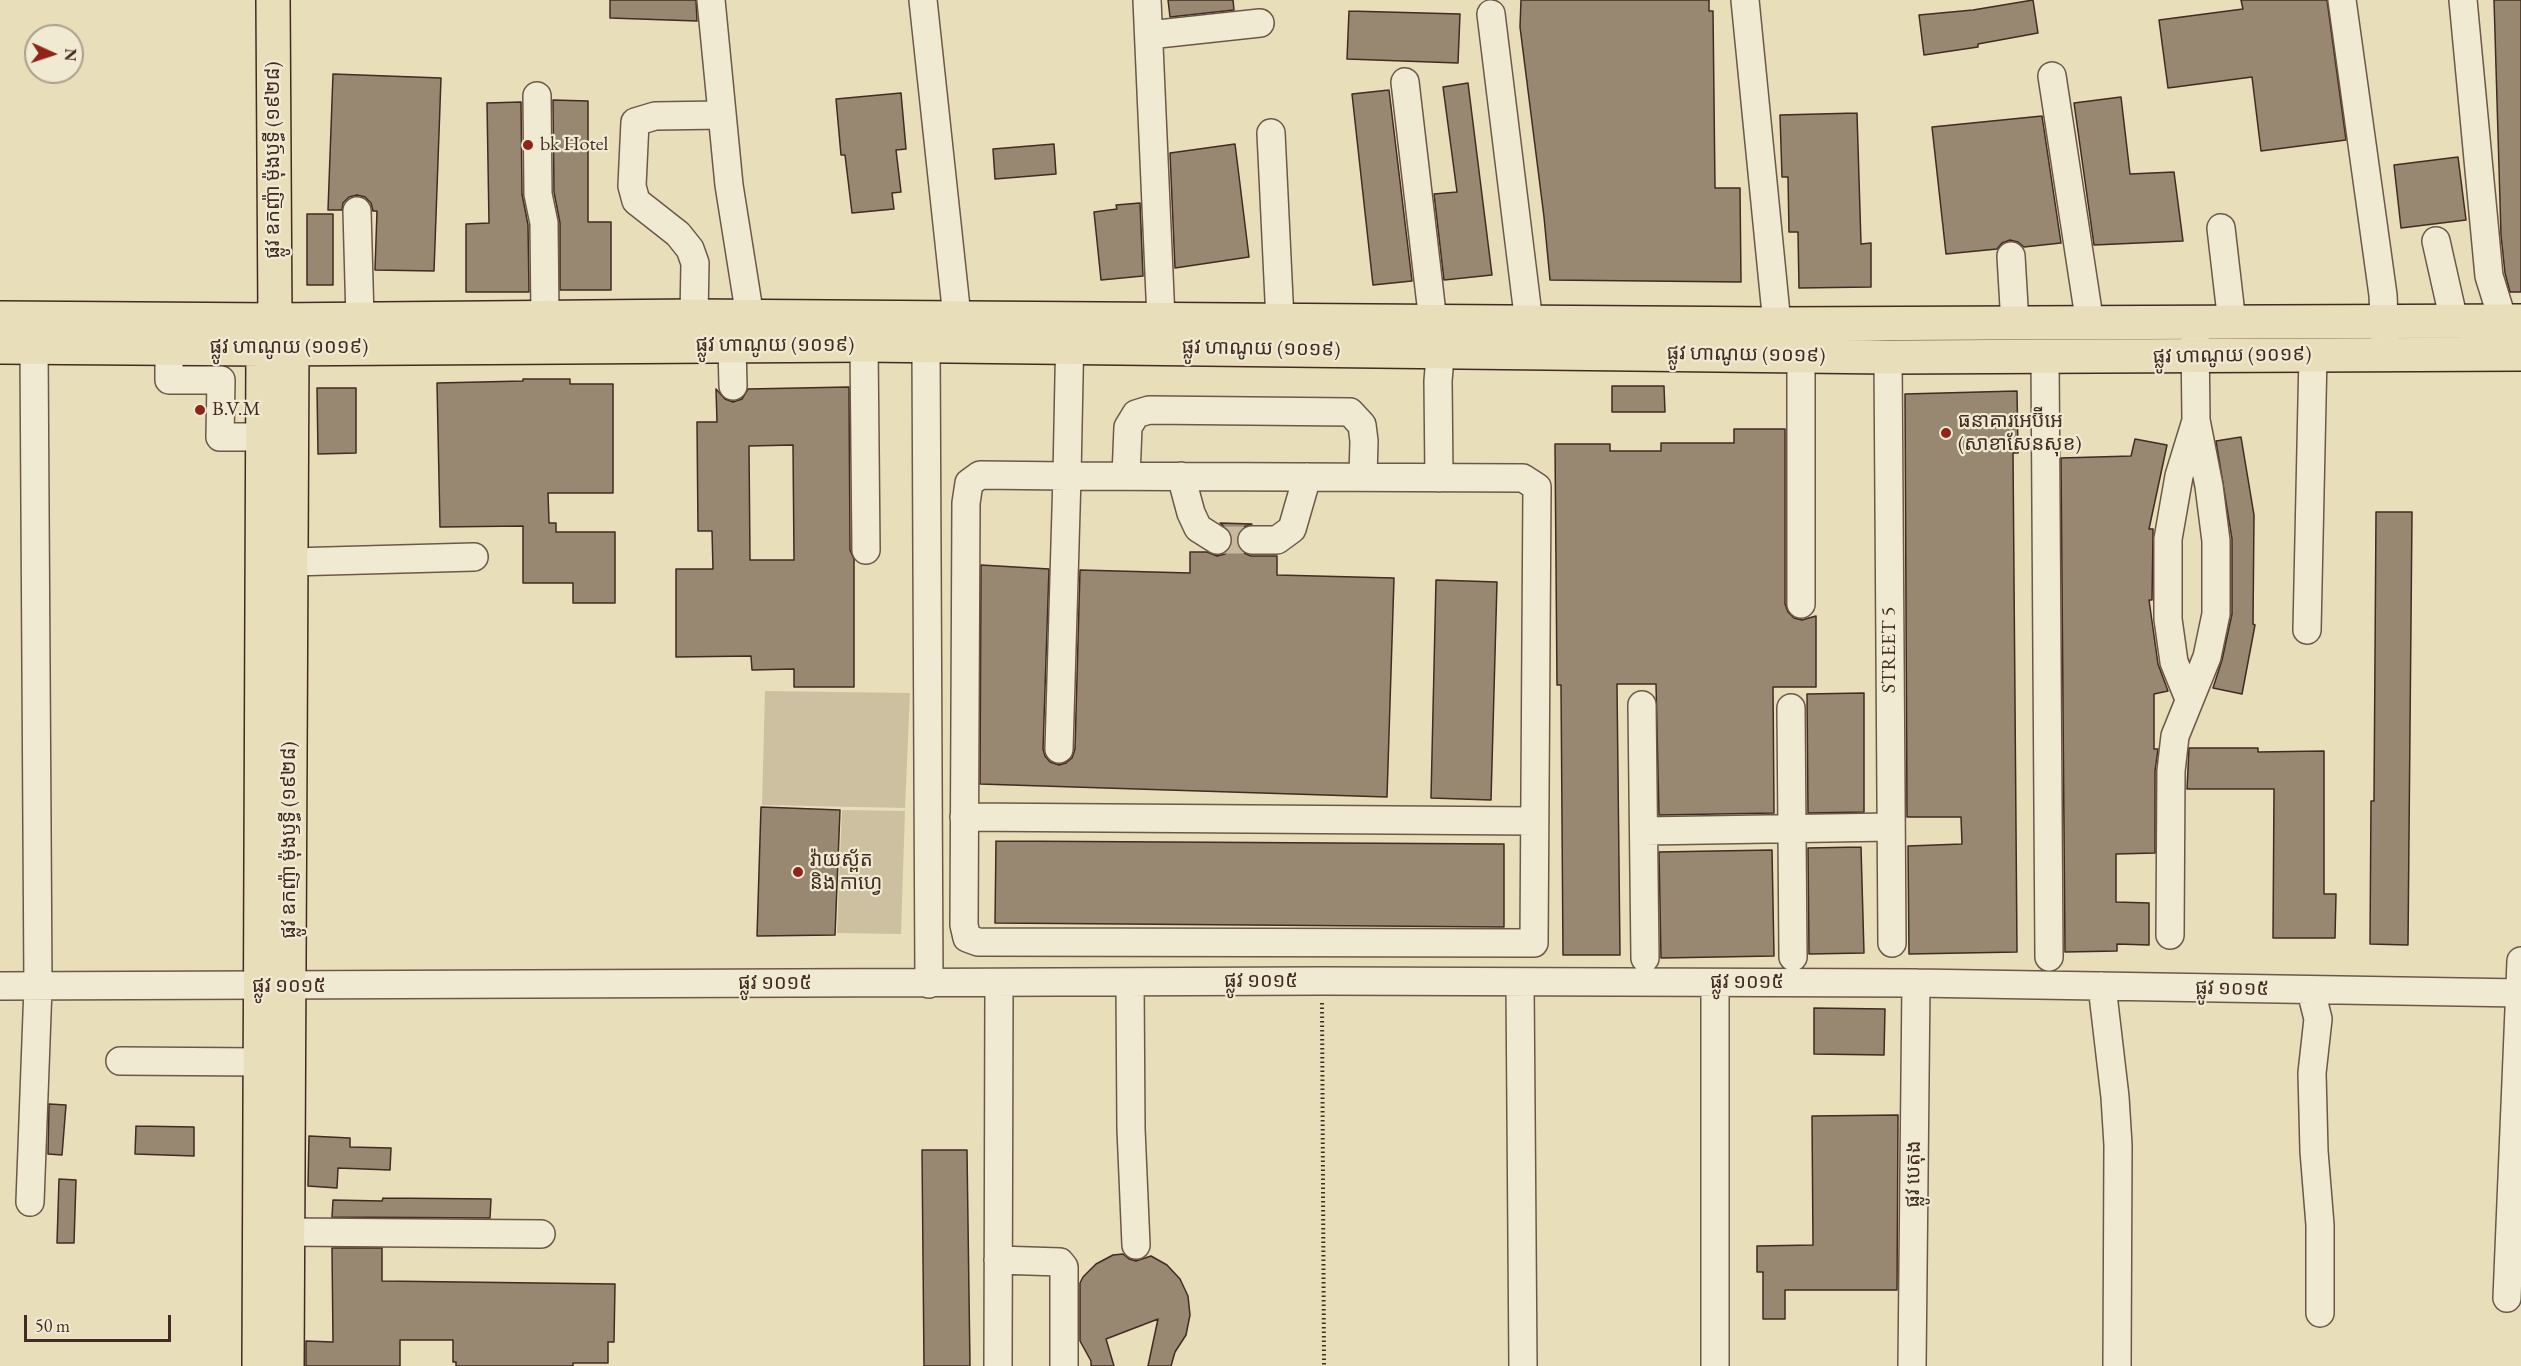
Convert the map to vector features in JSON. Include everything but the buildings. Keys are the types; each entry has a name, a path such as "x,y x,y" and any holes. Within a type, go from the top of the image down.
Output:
{"main road":[{"name":"ផ្លូវ ឧកញ៉ា ម៉ុងឫទ្ធី (១៩២៨)","path":"259,1366 260,1062 275,987 291,562 277,339 273,0"},
{"name":"ផ្លូវ ហាណូយ (១០១៩)","path":"0,347 169,348 220,375 277,339 360,319 694,316 744,337 957,317 1070,332 1439,332 1529,323 2090,324 2512,321"},
{"name":"ផ្លូវ ហាណូយ (១០១៩)","path":"0,318 277,339 744,337 864,345 926,346 1070,332 1161,319 1280,321 1801,356 2521,354"},
{"name":"ផ្លូវ ឧកញ៉ា ម៉ុងឫទ្ធី (១៩២៨)","path":"277,339 263,395 263,437 275,987 287,1232 287,1366"}],"street":[{"path":"711,0 744,337 733,386"},
{"path":"923,0 957,317"},
{"path":"1147,0 1161,319"},
{"path":"1745,0 1777,324"},
{"path":"2342,0 2385,321 2386,354"},
{"path":"2463,0 2489,276 2512,321"},
{"path":"1491,14 1529,323"},
{"path":"1149,35 1260,23"},
{"path":"2052,76 2090,324"},
{"path":"1405,82 1439,332 1438,478"},
{"path":"537,96 538,194 544,223 545,317"},
{"path":"694,316 695,263 690,249 678,234 636,201 632,186 635,123 655,116 722,115"},
{"path":"1271,133 1280,321"},
{"path":"357,210 360,319"},
{"path":"2221,228 2232,323"},
{"path":"2436,241 2454,321"},
{"path":"2011,256 2015,324"},
{"path":"2170,935 2171,771 2175,736 2207,657 2216,614 2216,541 2209,486 2196,420 2195,323"},
{"path":"1059,749 1070,332"},
{"path":"864,345 866,550"},
{"path":"926,346 929,984"},
{"path":"30,1202 38,987 34,348"},
{"path":"2307,630 2313,355"},
{"path":"1801,356 1801,604"},
{"name":"STREET 5","path":"1888,357 1892,943"},
{"path":"2045,357 2049,957"},
{"path":"263,395 220,375 220,436 263,437"},
{"path":"1126,476 1128,427 1136,414 1161,411 1350,412 1362,425 1363,477"},
{"path":"2189,699 2174,662 2168,618 2168,539 2179,476 2196,420"},
{"path":"980,475 1363,477 1523,478 1537,487 1534,943 978,942 967,938 964,926 964,817 966,503 969,483 980,475"},
{"path":"1181,476 1191,513 1198,528 1217,540"},
{"path":"1252,540 1277,540 1292,529 1307,477"},
{"path":"291,562 474,557"},
{"path":"1642,705 1646,958"},
{"path":"1791,708 1793,957"},
{"path":"964,817 1534,821"},
{"path":"1644,831 1891,827"},
{"path":"1510,943 1515,983 1523,1366"},
{"path":"2507,1298 2521,961"},
{"name":"ផ្លូវ ១០១៥","path":"0,987 1322,981 1916,983 2520,993"},
{"path":"1130,983 1131,1129 1136,1245"},
{"path":"1715,983 1715,1366"},
{"name":"ផ្លូវ បេតុង","path":"1912,1366 1916,983"},
{"path":"998,1366 999,984"},
{"path":"2102,986 2115,1097 2118,1145 2117,1366"},
{"path":"2311,991 2318,1019 2312,1073 2314,1150 2320,1225 2320,1312"},
{"path":"120,1061 260,1062"},
{"path":"287,1232 541,1234"},
{"path":"998,1260 1060,1262 1064,1266 1064,1366"}],"path":[{"path":"1322,981 1324,1366"}],"shaded area":[{"path":"765,691 910,693 905,808 762,805"},
{"path":"842,810 905,811 901,934 837,933"}],"tunnel":[{"path":"1217,540 1252,540"}],"place":[{"name":"bk Hotel","path":"528,145"},
{"name":"B.V.M","path":"200,410"},
{"name":"ធនាគារអេប៊ីអេ (សាខាសែនសុខ)","path":"1946,433"},
{"name":"វ៉ាយស្ព័ត និង កាហ្វេ","path":"798,872"}]}
